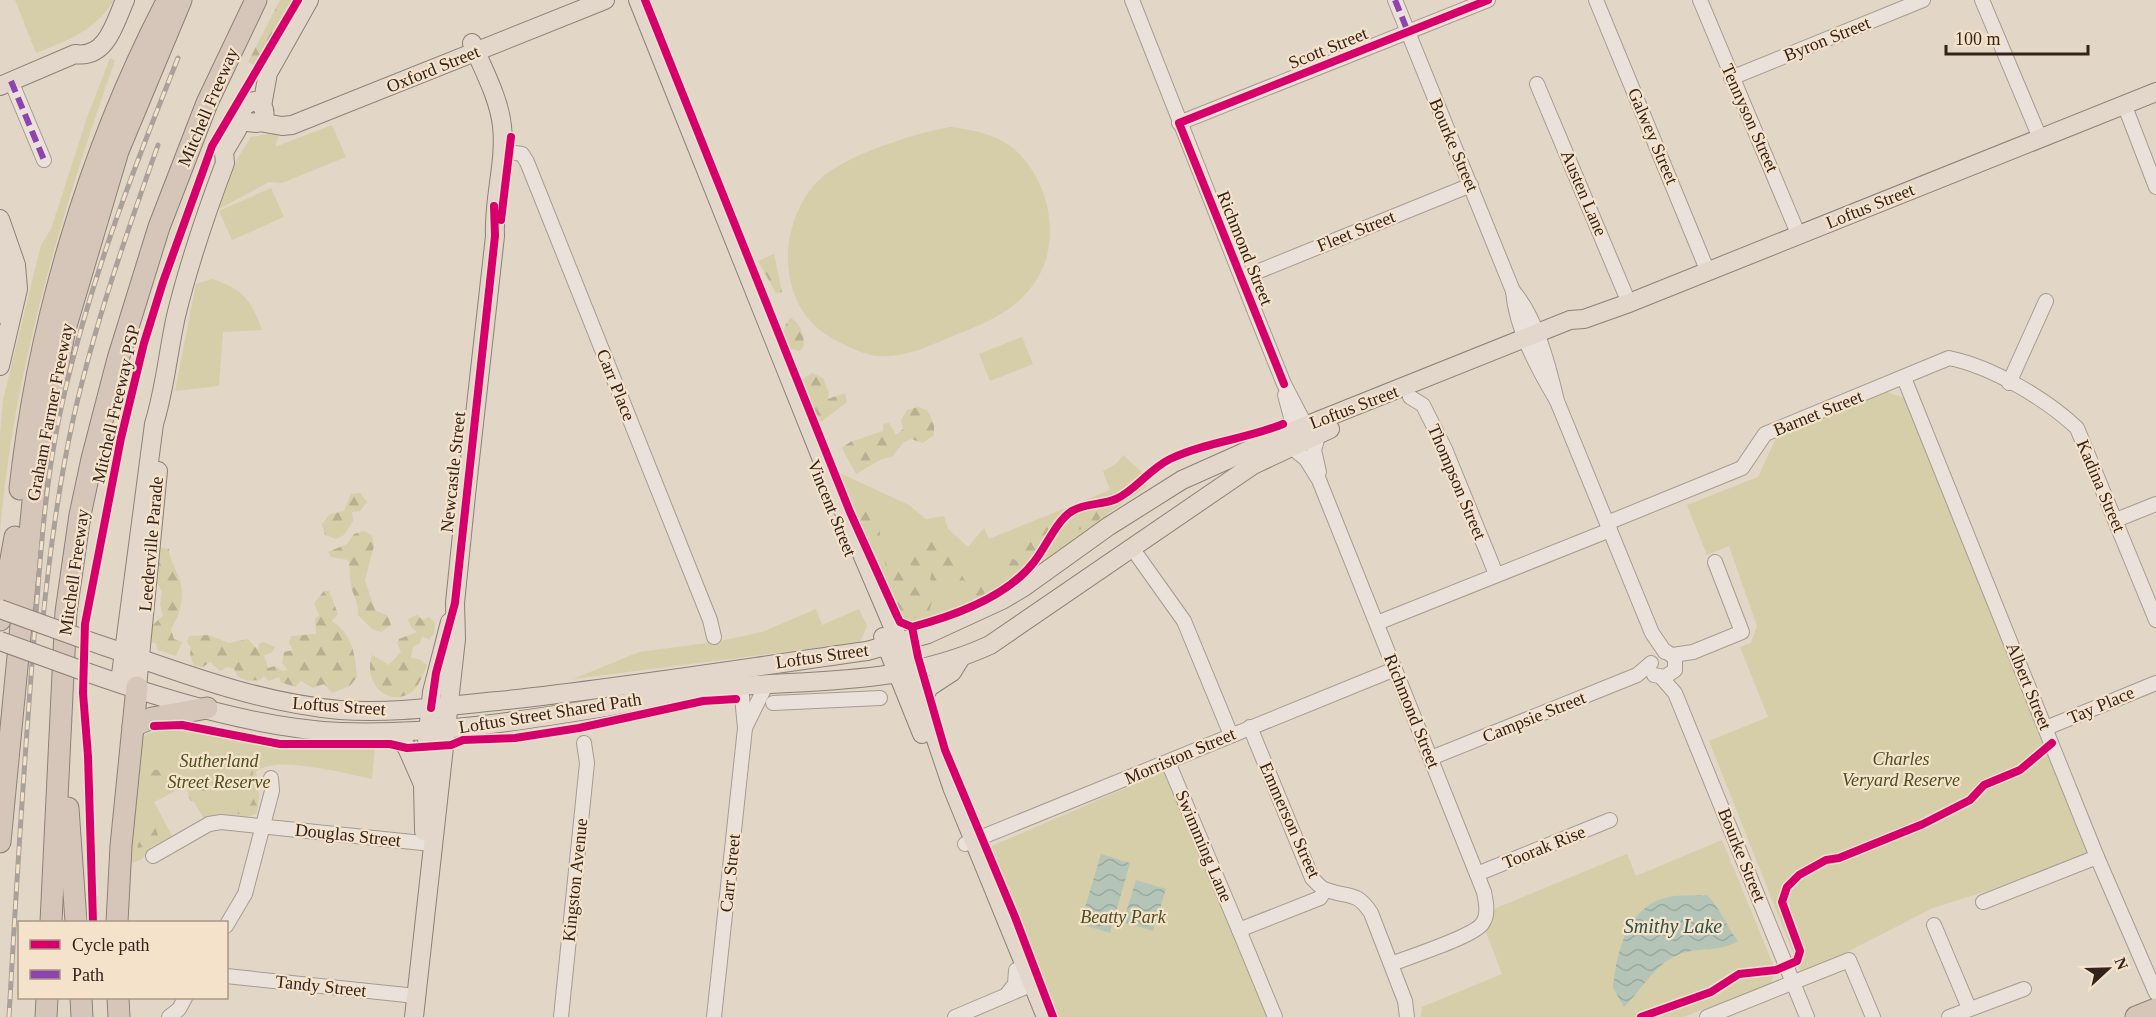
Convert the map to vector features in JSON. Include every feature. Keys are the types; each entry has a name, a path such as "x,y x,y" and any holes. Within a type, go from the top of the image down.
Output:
{"highway":[{"path":"0,714 24,450 43,348 64,267 153,0"},
{"path":"121,97 168,0"},
{"name":"Graham Farmer Freeway","path":"0,842 35,480 62,340 118,151 181,0"},
{"name":"Mitchell Freeway","path":"51,921 66,612 80,515 118,359 159,227 207,103 256,0"},
{"path":"0,620 15,537"},
{"path":"117,921 121,846 133,726 128,685"},
{"path":"133,726 152,718 207,708"},
{"path":"61,717 76,921"},
{"path":"46,1017 47,999"},
{"path":"81,999 82,1017"},
{"path":"119,1017 120,999"},
{"path":"2136,1017 2156,1009"}],"main road":[{"name":"Leederville Parade","path":"128,685 162,426 162,400 176,317 192,256 225,163 224,152 255,112 268,73 309,0"},
{"name":"Oxford Street","path":"477,46 580,0"},
{"name":"Oxford Street","path":"255,112 295,114 605,0"},
{"name":"Vincent Street","path":"632,2 852,558 904,671 970,842 1021,989 1046,1017"},
{"name":"Vincent Street","path":"632,2 892,644"},
{"path":"6,83 75,54 85,56 108,39 124,3"},
{"name":"Newcastle Street","path":"414,1017 412,995 440,707 436,673 456,603 495,236 501,220 510,124 505,105 477,46"},
{"name":"Loftus Street","path":"1312,432 1533,341 1572,330 1584,319 1708,272 2156,92"},
{"path":"0,219 16,265 18,289 0,366"},
{"path":"0,250 4,289 0,314"},
{"name":"Loftus Street","path":"0,609 220,687 284,703 351,710 440,707 618,686 892,644 953,625 1002,600 1024,587 1108,526 1173,485 1288,440 1410,397 1533,341"},
{"name":"Loftus Street","path":"0,641 92,674 207,708 272,725 342,732 437,730 741,686 766,685 827,692 904,671 960,659 1013,631 1288,440"},
{"path":"923,699 929,687 952,672 960,659"},
{"name":"Vincent Street","path":"904,671 923,699 1021,989 1035,1017"},
{"name":"Newcastle Street","path":"428,844 423,784 437,730"},
{"path":"396,732 407,748 423,784"},
{"name":"Newcastle Street","path":"404,1017 412,995"}],"street":[{"name":"Richmond Street","path":"1132,0 1284,384 1312,432 1319,480"},
{"name":"Bourke Street","path":"1395,0 1513,291 1514,306 1550,370 1557,401 1807,1017"},
{"name":"Scott Street","path":"1179,123 1488,0"},
{"name":"Galwey Street","path":"1596,0 1708,272"},
{"name":"Tennyson Street","path":"1700,0 1731,78 1769,161 1798,236"},
{"name":"Byron Street","path":"1731,78 1923,0"},
{"path":"1982,0 2040,138"},
{"path":"6,83 44,160"},
{"name":"Austen Lane","path":"1537,84 1629,303"},
{"path":"2124,104 2156,187"},
{"name":"Carr Place","path":"506,151 522,154 527,162 710,620 714,637"},
{"name":"Fleet Street","path":"1242,278 1471,185"},
{"path":"2009,383 2046,301"},
{"name":"Barnet Street","path":"1377,623 1609,527 1742,468 1765,434 1949,358 1976,364 2009,383"},
{"name":"Albert Street","path":"1904,378 2097,857 2156,993"},
{"name":"Kadina Street","path":"2009,383 2059,411 2077,428 2156,620"},
{"name":"Richmond Street","path":"1284,384 1292,421 1288,440 1306,459 1319,480 1477,874 1487,910 1482,924 1470,933 1391,964"},
{"name":"Thompson Street","path":"1410,397 1423,405 1445,449 1496,574"},
{"path":"2116,520 2156,504"},
{"path":"1132,548 1184,621 1231,735"},
{"path":"1664,665 1742,632 1714,562"},
{"name":"Campsie Street","path":"1431,758 1664,665"},
{"name":"Morriston Street","path":"970,842 1395,669"},
{"name":"Tay Place","path":"2046,728 2156,682"},
{"name":"Carr Street","path":"745,728 766,685"},
{"name":"Carr Street","path":"714,1017 745,728 741,686"},
{"name":"Loftus Street","path":"773,703 827,692 880,698"},
{"name":"Emmerson Street","path":"1250,727 1312,878 1325,890 1349,894 1363,900 1371,913 1405,1001 1407,1017"},
{"name":"Kingston Avenue","path":"561,1017 587,763 584,742"},
{"name":"Swimming Lane","path":"1168,762 1275,1017"},
{"path":"228,923 245,894 272,791 271,778"},
{"name":"Toorak Rise","path":"1477,874 1610,820"},
{"name":"Douglas Street","path":"153,856 209,824 229,822 428,844"},
{"path":"1983,902 2097,857"},
{"path":"1239,930 1320,898 1325,890"},
{"path":"1934,925 1969,1008"},
{"path":"1707,1017 1849,960 1873,1017"},
{"name":"Tandy Street","path":"228,976 412,995"},
{"path":"955,1017 1021,989"},
{"path":"1949,1017 2024,989"},
{"path":"120,999 129,1017"}],"green space":[{"path":"15,0 114,0 90,27 70,39 36,53"},
{"path":"280,0 293,0 256,66 248,62"},
{"path":"110,58 115,60 76,175 42,293 28,352 6,472 0,533 0,436 3,400 41,245 51,229 88,115"},
{"path":"332,125 346,157 282,183 269,182 219,209 237,159 251,137 267,134 268,128 280,131 275,147"},
{"path":"951,127 1000,140 1014,149 1027,162 1037,178 1049,214 1048,251 1042,269 1033,285 1014,305 979,325 921,349 900,355 879,356 858,351 817,328 800,307 792,289 788,249 798,210 808,193 821,178 833,169 865,153 902,139"},
{"path":"271,188 284,217 232,240 219,211"},
{"path":"774,254 782,292 776,293 758,261"},
{"path":"212,279 231,287 245,297 262,330 223,332 219,386 175,391 196,284"},
{"path":"791,318 803,334 804,346 800,351 786,348 784,332"},
{"path":"1022,337 1033,364 990,381 979,354"},
{"path":"812,373 823,378 829,393 828,399 845,393 847,402 821,422 808,402 802,386 802,380"},
{"name":"Charles Veryard Reserve","path":"1887,392 1907,399 2089,859 1933,908 1802,975 1709,741 1768,717 1740,647 1751,643 1757,626 1729,546 1707,555 1687,505 1758,477 1776,438"},
{"path":"918,407 927,410 934,424 934,435 923,443 911,439 904,442 893,456 880,460 856,474 842,448 850,442 883,431 883,424 889,423 896,435 903,429 901,420 907,410"},
{"path":"1123,455 1142,472 1148,482 1145,488 1107,514 1105,519 1023,579 945,619 913,629 899,624 829,468 909,505 926,519 944,516 948,529 968,547 984,528 989,539 1110,490 1103,471 1116,464"},
{"path":"360,493 367,502 360,511 352,512 353,521 344,535 336,539 325,535 322,524 330,514 344,511 351,494"},
{"path":"863,504 878,525 880,538 876,564 850,507"},
{"path":"1103,507 1108,508 1092,525 1087,528 1069,529 1067,522 1071,516"},
{"path":"1046,527 1056,530 1065,537 1060,548 1035,559 1025,554 1019,556 1016,548 1020,540 1031,540"},
{"path":"364,531 372,535 374,546 365,580 375,610 388,616 391,625 381,632 372,629 358,615 358,607 350,582 348,560 331,557 328,552 347,544 354,534"},
{"path":"930,536 938,538 949,549 968,585 984,581 992,583 991,588 984,589 985,594 968,600 960,599 959,587 941,576 940,582 934,585 930,580 932,571 929,568 927,575 912,570 910,563 913,556 921,552 923,541"},
{"path":"153,546 169,549 182,589 181,603 171,629 174,639 182,642 176,656 158,650 156,644 149,641 148,630 163,615 160,605 162,592 156,580 159,565 149,556"},
{"path":"894,555 902,558 904,568 901,574 908,576 909,581 921,584 933,598 927,618 918,616 913,619 905,615 898,616 878,569 886,567 884,558"},
{"path":"1009,557 1021,563 1008,577 1003,576 1001,568"},
{"path":"324,591 329,591 338,614 332,621 349,639 354,653 357,677 350,686 332,693 324,684 313,688 301,681 295,687 280,682 279,677 269,681 264,676 260,680 249,681 238,677 234,669 227,667 220,671 210,662 203,667 194,666 190,655 191,648 187,642 189,636 208,635 229,643 248,639 258,650 259,644 264,642 275,647 271,653 264,655 268,668 275,666 282,671 288,670 282,663 284,652 293,650 289,643 291,636 316,634 315,619 319,615 314,603"},
{"path":"816,609 822,625 859,609 867,626 860,642 573,679 639,652 715,642 762,632"},
{"path":"417,615 423,620 429,617 435,623 434,633 429,640 422,636 420,643 413,647 411,658 419,659 427,665 414,690 405,695 388,696 375,685 371,676 372,655 389,665 401,652 397,643 399,639 417,632 411,627 408,619"},
{"name":"Sutherland Street Reserve","path":"169,726 293,747 375,746 372,779 293,765 264,767 256,772 259,797 257,813 244,817 217,816 204,819 185,786 154,802 172,836 151,847 142,859 130,864 142,741 145,735"},
{"path":"244,762 249,763 253,771 251,793 257,806 251,813 234,814 229,802 239,797 244,781 237,770"},
{"path":"147,770 161,770 164,774 174,772 176,779 172,786 146,785"},
{"name":"Beatty Park","path":"1167,770 1269,1017 1058,1017 990,847"},
{"path":"197,785 205,790 206,794 201,802 197,803 189,798 188,794 193,786"},
{"path":"145,821 154,824 158,835 152,845 138,848 136,839 140,835 145,836 146,833 137,830"},
{"path":"1722,840 1775,969 1771,984 1683,1017 1421,1017 1422,1007 1502,974 1485,929 1496,908 1627,854 1636,876"}],"water":[{"path":"1101,854 1130,863 1110,933 1080,924"},
{"path":"1136,880 1166,889 1153,931 1123,922"},
{"name":"Smithy Lake","path":"1707,895 1738,941 1724,947 1691,951 1673,957 1650,976 1624,1007 1613,988 1615,973 1622,944 1636,917 1646,907 1659,900 1675,896"}],"railway":[{"path":"9,1017 38,583 54,445 70,372 96,280 143,146 178,58"},
{"path":"42,628 58,497 81,385 111,281 158,145"}],"marked path":[{"path":"1395,0 1408,32"},
{"path":"11,81 44,160"}],"cycle path":[{"name":"Mitchell Freeway PSP","path":"93,921 88,756 83,693 85,624 121,438 144,343 163,282 212,146 298,0"},
{"path":"645,0 850,512 900,622 912,627"},
{"path":"1284,384 1179,123 1488,0"},
{"path":"501,220 511,137"},
{"path":"431,708 436,673 455,603 495,236 494,206"},
{"path":"912,627 979,604 1009,585 1034,562 1056,528 1072,511 1116,499 1162,464 1184,453 1283,424"},
{"path":"912,627 918,657 945,750 1015,917 1053,1017"},
{"name":"Loftus Street Shared Path","path":"154,726 182,725 280,744 390,744 407,748 451,745 463,740 515,738 579,728 703,701 736,699"},
{"path":"1641,1017 1711,992 1739,974 1776,970 1797,961 1800,951 1782,902 1787,887 1799,875 1826,860 1839,858 1923,824 1970,800 1984,785 2020,770 2052,743"}]}
